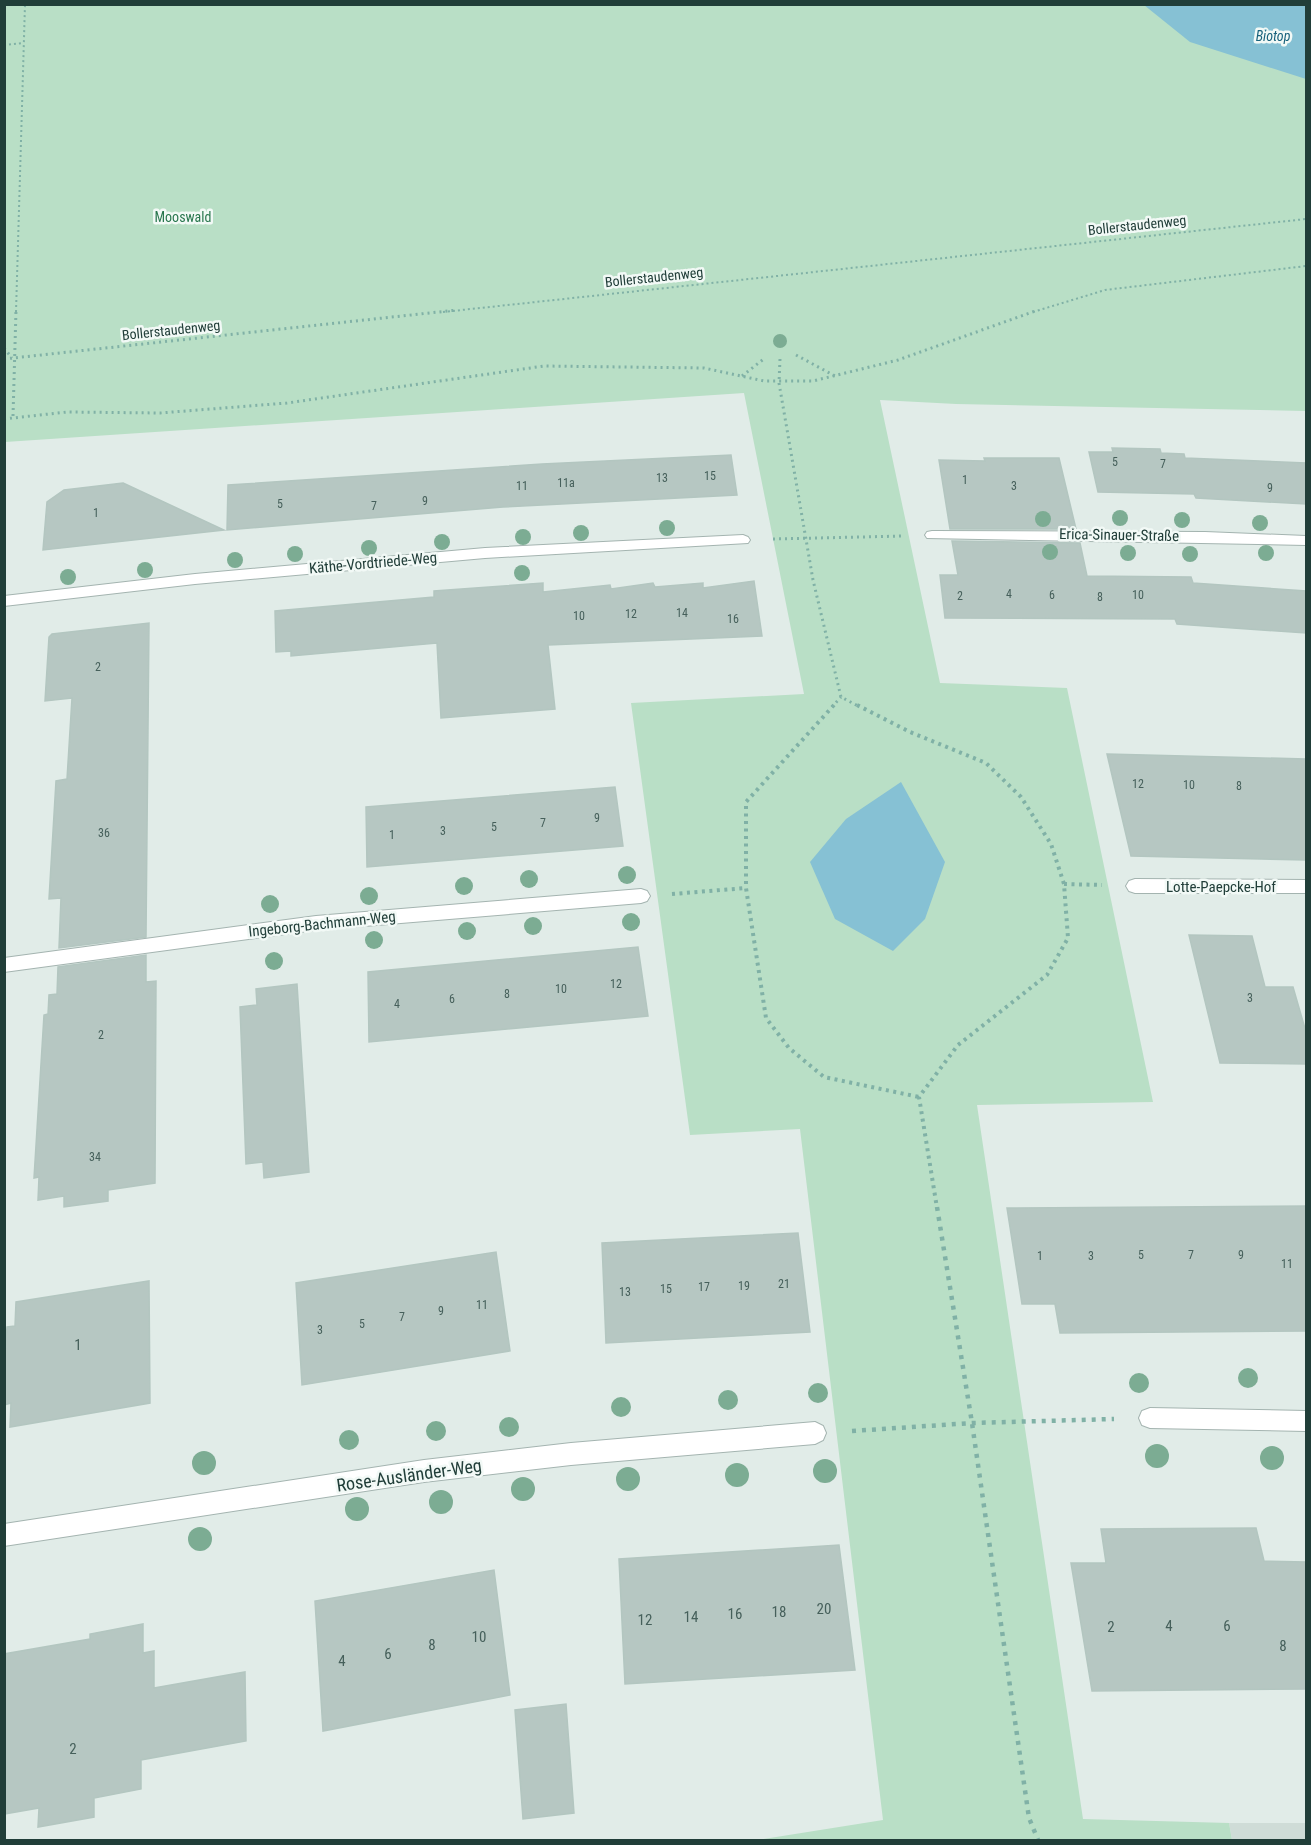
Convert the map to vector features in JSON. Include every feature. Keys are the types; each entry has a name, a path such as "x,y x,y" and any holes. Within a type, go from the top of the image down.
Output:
{"street":[{"name":"Erica-Sinauer-Straße","path":"932,535 1205,537 1306,541"},
{"name":"Käthe-Vordtriede-Weg","path":"4,601 195,579 473,554 742,540"},
{"name":"Lotte-Paepcke-Hof","path":"1136,886 1306,887"},
{"name":"Ingeborg-Bachmann-Weg","path":"4,965 316,923 641,896"},
{"path":"1150,1418 1306,1421"},
{"name":"Rose-Ausländer-Weg","path":"4,1535 424,1472 571,1454 815,1433"}],"path":[{"path":"13,416 25,4"},
{"path":"4,45 23,43"},
{"name":"Bollerstaudenweg","path":"4,359 1306,219"},
{"path":"4,419 13,416 67,412 160,413 287,403 544,366 704,368 779,383 837,377 898,360 996,323 1104,290 1306,266"},
{"path":"4,348 13,358"},
{"path":"796,355 837,377"},
{"path":"742,376 765,358"},
{"path":"780,358 779,383 804,538 822,629 841,697 909,732 986,763 1027,806 1051,844 1064,884 1068,938 1047,975 958,1045 919,1097 972,1423 1029,1818 1038,1840"},
{"path":"742,540 932,535"},
{"path":"841,697 746,802 746,888 766,1018 789,1048 824,1077 919,1097"},
{"path":"641,896 746,888"},
{"path":"815,1433 972,1423 1150,1418"}],"shaded area":[{"path":"1229,1823 1306,1823 1306,1840 1232,1840"}],"green space":[{"name":"Mooswald","path":"5,5 1306,5 1306,411 956,404 880,400 940,683 1067,688 1153,1102 977,1105 1083,1819 1229,1823 1232,1840 758,1840 883,1820 800,1129 690,1135 631,703 804,694 744,393 5,442"}],"water":[{"name":"Biotop","path":"1144,5 1306,5 1306,79 1190,42"},
{"path":"901,782 945,862 925,919 893,951 835,919 810,862 846,819"}],"building":[{"path":"1112,448 1160,449 1161,453 1184,454 1185,458 1306,463 1306,504 1196,498 1194,494 1098,492 1089,452 1113,452"},
{"path":"731,455 737,495 503,507 227,530 228,485 542,464"},
{"path":"984,458 1059,458 1076,529 950,529 939,460 985,461"},
{"path":"123,483 224,530 43,550 47,502 64,490"},
{"path":"952,541 1080,543 1087,576 1191,577 1193,583 1306,591 1306,633 1177,624 1175,619 945,618 940,575 958,575"},
{"path":"754,581 762,636 548,645 555,709 441,718 437,643 291,656 291,651 276,652 275,611 434,597 434,591 543,583 543,592 610,585 611,589 653,583 655,587 703,583 703,588"},
{"path":"149,623 146,937 59,948 61,898 49,899 56,781 67,779 72,698 45,701 49,637 52,634"},
{"path":"1107,754 1306,759 1306,860 1131,856"},
{"path":"615,787 623,846 367,867 366,807"},
{"path":"1189,935 1252,936 1265,987 1293,987 1306,1032 1306,1064 1220,1063"},
{"path":"638,947 648,1016 369,1042 368,972"},
{"path":"146,955 146,982 156,981 155,1183 108,1190 108,1201 64,1207 64,1196 38,1200 39,1177 34,1178 44,1015 48,1014 49,995 57,994 58,967"},
{"path":"297,984 309,1172 264,1178 263,1162 246,1164 240,1007 257,1005 256,989"},
{"path":"1306,1206 1306,1331 1060,1333 1055,1304 1022,1304 1007,1208"},
{"path":"798,1233 810,1332 606,1343 602,1243"},
{"path":"496,1252 510,1351 302,1385 296,1283"},
{"path":"149,1281 150,1403 10,1427 11,1403 4,1405 4,1364 7,1327 15,1326 16,1302"},
{"path":"1256,1528 1264,1561 1306,1562 1306,1689 1092,1691 1071,1563 1106,1563 1101,1529"},
{"path":"839,1545 855,1670 625,1684 619,1559"},
{"path":"494,1570 510,1695 323,1731 315,1601"},
{"path":"143,1624 143,1653 154,1651 154,1688 245,1672 246,1741 141,1760 141,1789 94,1798 94,1817 38,1827 39,1808 4,1814 4,1654 90,1639 90,1634"},
{"path":"566,1704 574,1813 523,1819 515,1710"}]}
